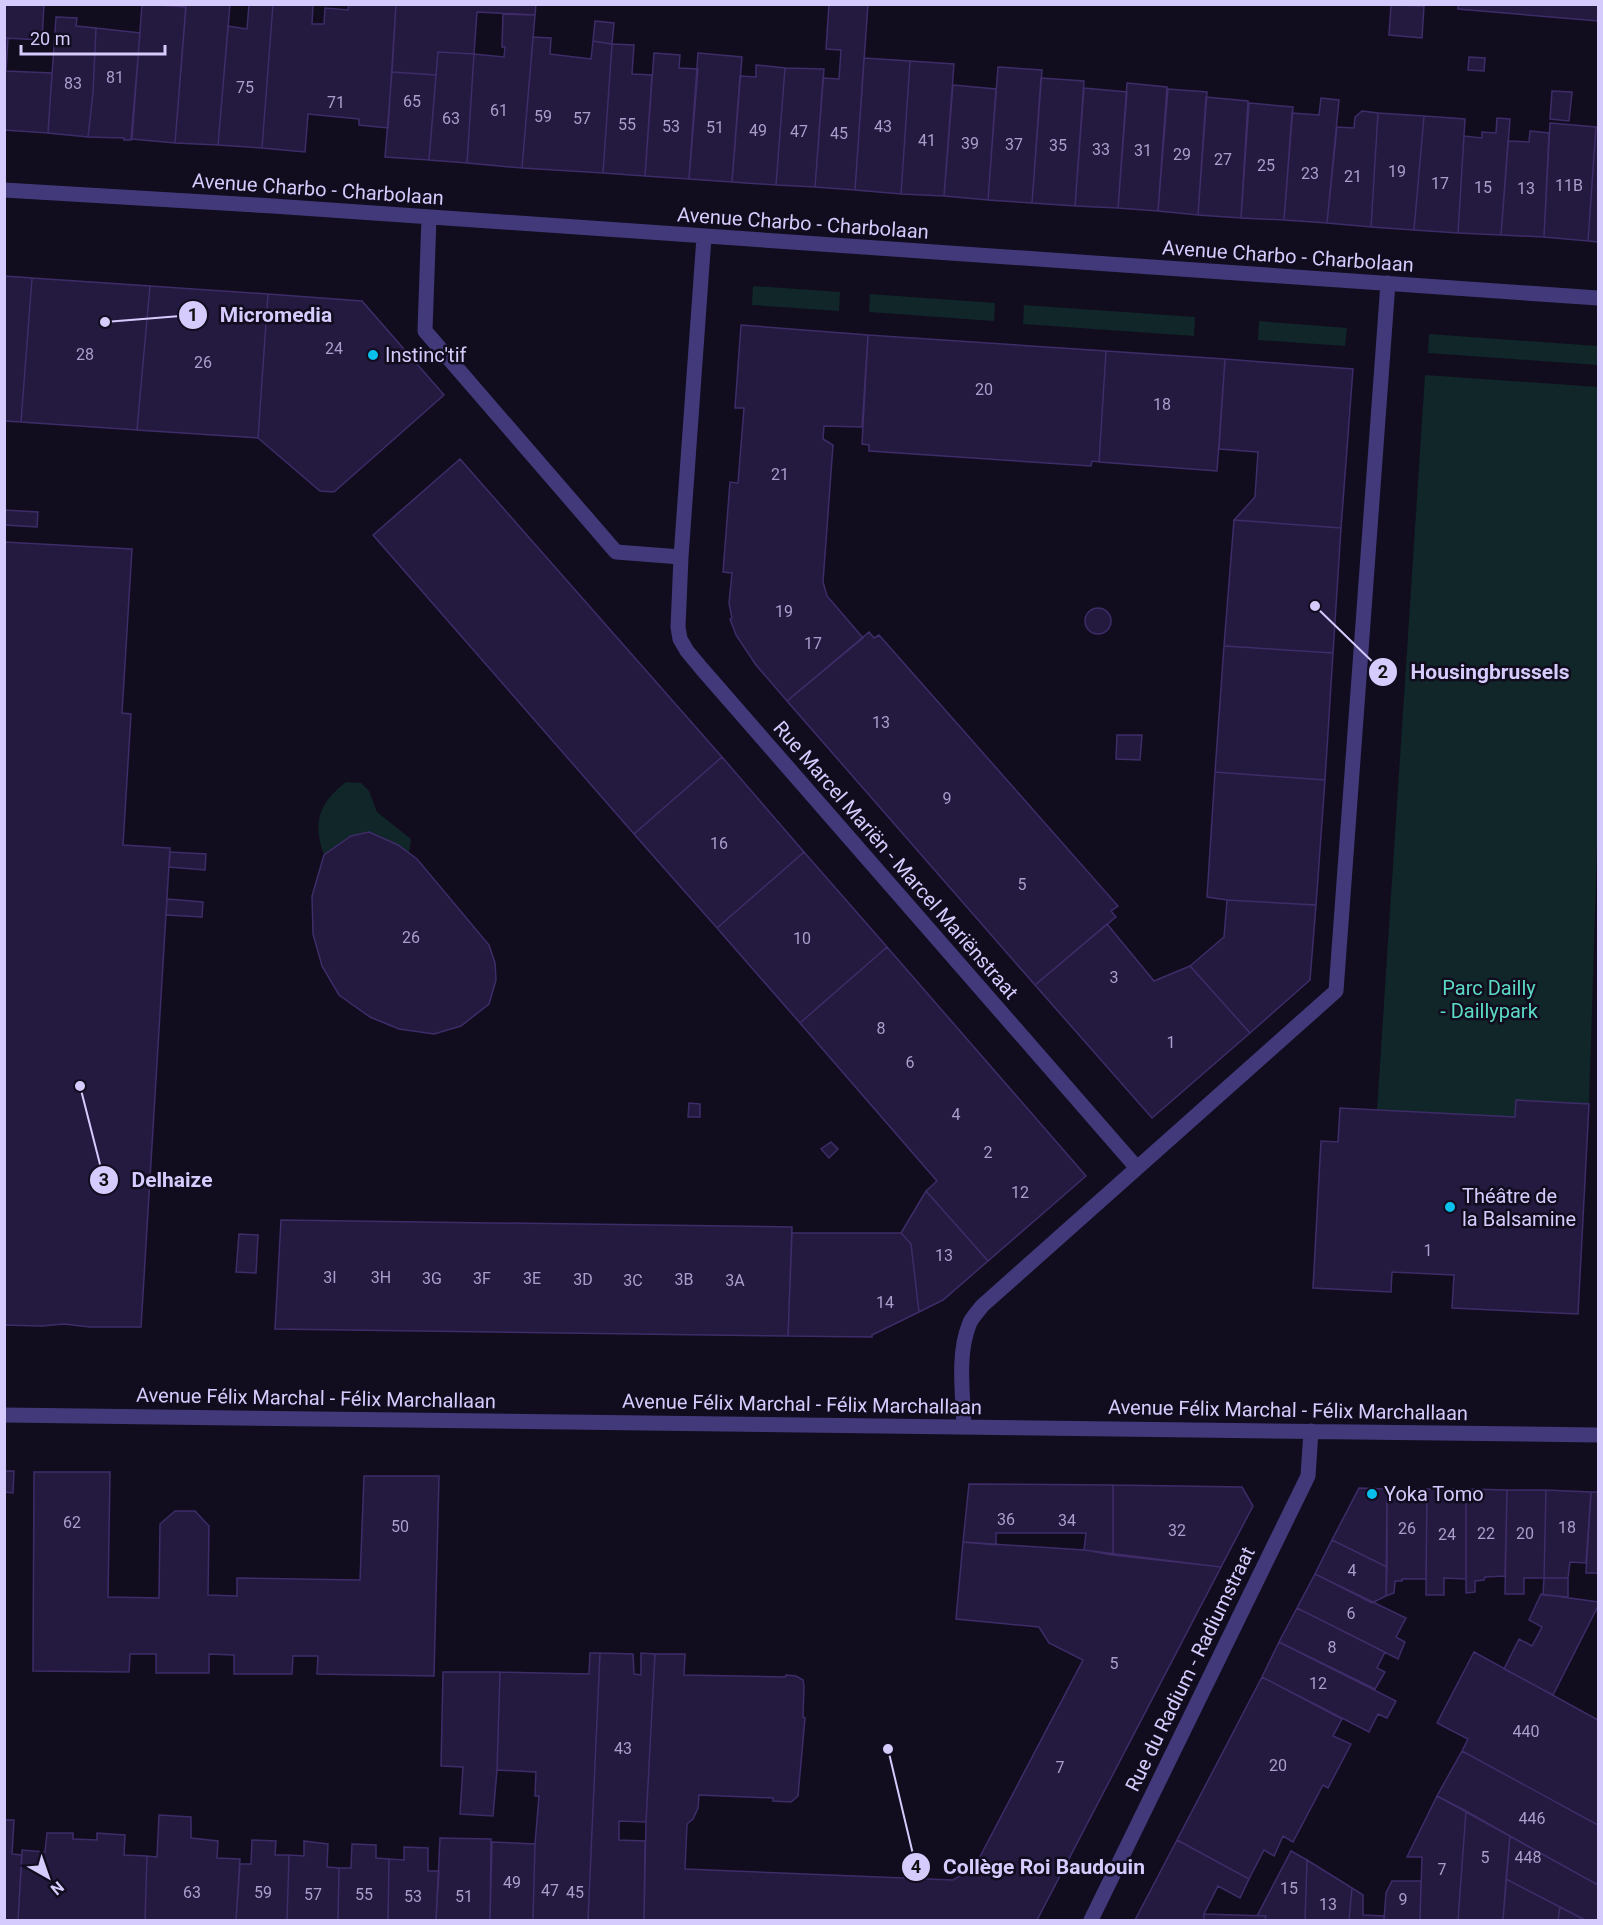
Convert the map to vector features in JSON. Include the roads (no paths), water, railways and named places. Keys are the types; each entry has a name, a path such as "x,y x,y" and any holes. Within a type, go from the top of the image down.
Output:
{"street":[{"name":"Avenue Charbo - Charbolaan","path":"4,190 1599,298"},
{"path":"429,217 424,331 616,552 681,557"},
{"name":"Rue Marcel Mariën - Marcel Mariënstraat","path":"704,237 681,557 678,627 680,639 687,651 1137,1168"},
{"path":"964,1426 963,1354 969,1322 982,1306 1336,991 1388,284"},
{"name":"Avenue Félix Marchal - Félix Marchallaan","path":"4,1415 1599,1435"},
{"name":"Rue du Radium - Radiumstraat","path":"1091,1920 1308,1476 1311,1431"}],"place":[{"name":"Micromedia","path":"105,322"},
{"name":"Instinc'tif","path":"373,355"},
{"name":"Housingbrussels","path":"1315,606"},
{"name":"Delhaize","path":"80,1086"},
{"name":"Théâtre de la Balsamine","path":"1450,1207"},
{"name":"Yoka Tomo","path":"1372,1494"},
{"name":"Collège Roi Baudouin","path":"888,1749"}],"park label":[{"name":"Parc Dailly - Daillypark","path":"1489,1000"}]}
